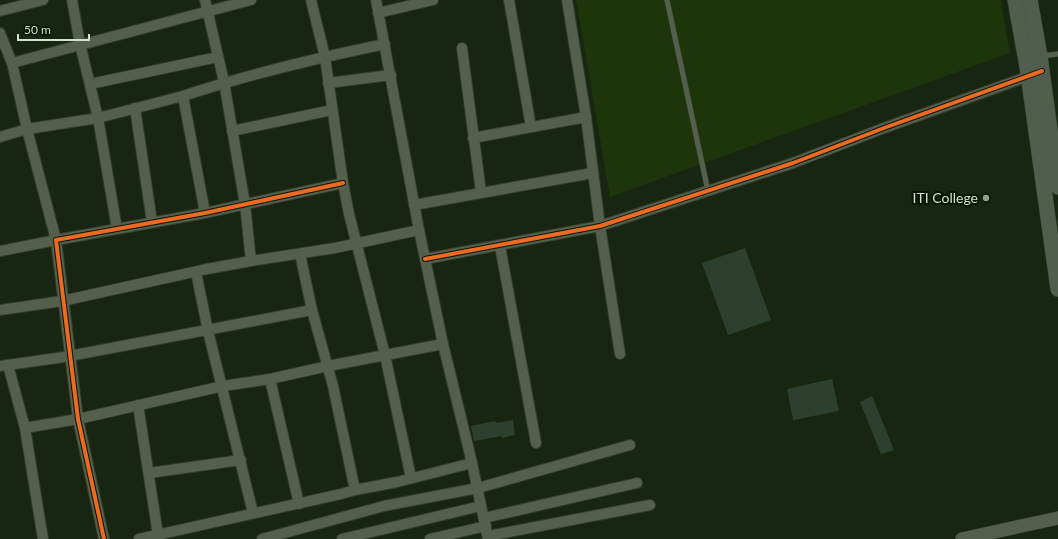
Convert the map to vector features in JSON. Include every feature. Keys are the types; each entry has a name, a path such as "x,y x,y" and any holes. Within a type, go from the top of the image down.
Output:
{"main road":[{"path":"1015,0 1035,74 1058,187"},
{"path":"1030,0 1040,56 1035,74 1058,289"}],"street":[{"path":"0,11 43,0"},
{"path":"72,0 80,44 98,118 117,229"},
{"path":"205,0 224,82 245,204 251,261"},
{"path":"12,63 251,0"},
{"path":"311,0 325,57 343,183 356,244 385,355 411,478"},
{"path":"376,0 419,230 443,344 478,488 486,530"},
{"path":"378,13 433,0"},
{"path":"509,0 531,127"},
{"path":"567,0 586,117 600,226 620,354"},
{"path":"0,33 12,63 27,129 56,240 62,301 78,418 104,539"},
{"path":"0,137 27,129 98,118 183,96 224,82 385,44"},
{"path":"462,48 481,192"},
{"path":"90,84 218,57"},
{"path":"426,259 600,226 793,163 884,128 1035,74"},
{"path":"328,83 390,75"},
{"path":"183,96 205,213"},
{"path":"135,108 152,222"},
{"path":"232,131 332,110"},
{"path":"473,138 586,117"},
{"path":"414,205 593,173"},
{"path":"0,251 205,213 343,183"},
{"path":"0,310 62,301 251,261 356,244 419,230"},
{"path":"500,246 536,443"},
{"path":"300,254 312,310 328,366 355,490"},
{"path":"196,272 208,331 254,513"},
{"path":"43,539 25,428 4,366 70,356 208,331 312,310"},
{"path":"25,428 78,418 223,386 270,379 328,366 443,344"},
{"path":"270,379 299,504"},
{"path":"138,405 158,535"},
{"path":"262,539 384,506 478,488 630,445"},
{"path":"149,473 241,460"},
{"path":"139,539 299,504 472,463"},
{"path":"486,530 637,483"},
{"path":"430,539 650,505"},
{"path":"342,539 481,506"},
{"path":"962,539 992,536 1058,518"}],"lane":[{"path":"667,0 708,191"},
{"path":"1040,56 1058,54"}],"shaded area":[{"path":"576,0 1001,0 1010,53 610,197"}],"building":[{"path":"745,248 771,320 728,335 702,263"},
{"path":"832,379 839,411 793,420 787,389"},
{"path":"872,396 894,450 881,454 860,402"},
{"path":"513,420 515,435 474,441 471,426 495,421 496,423"}],"cycle path":[{"path":"425,259 600,226 793,163 884,128 1042,71"},
{"path":"104,539 78,419 56,240 205,213 343,183"}],"place":[{"name":"ITI College","path":"986,198"}]}
